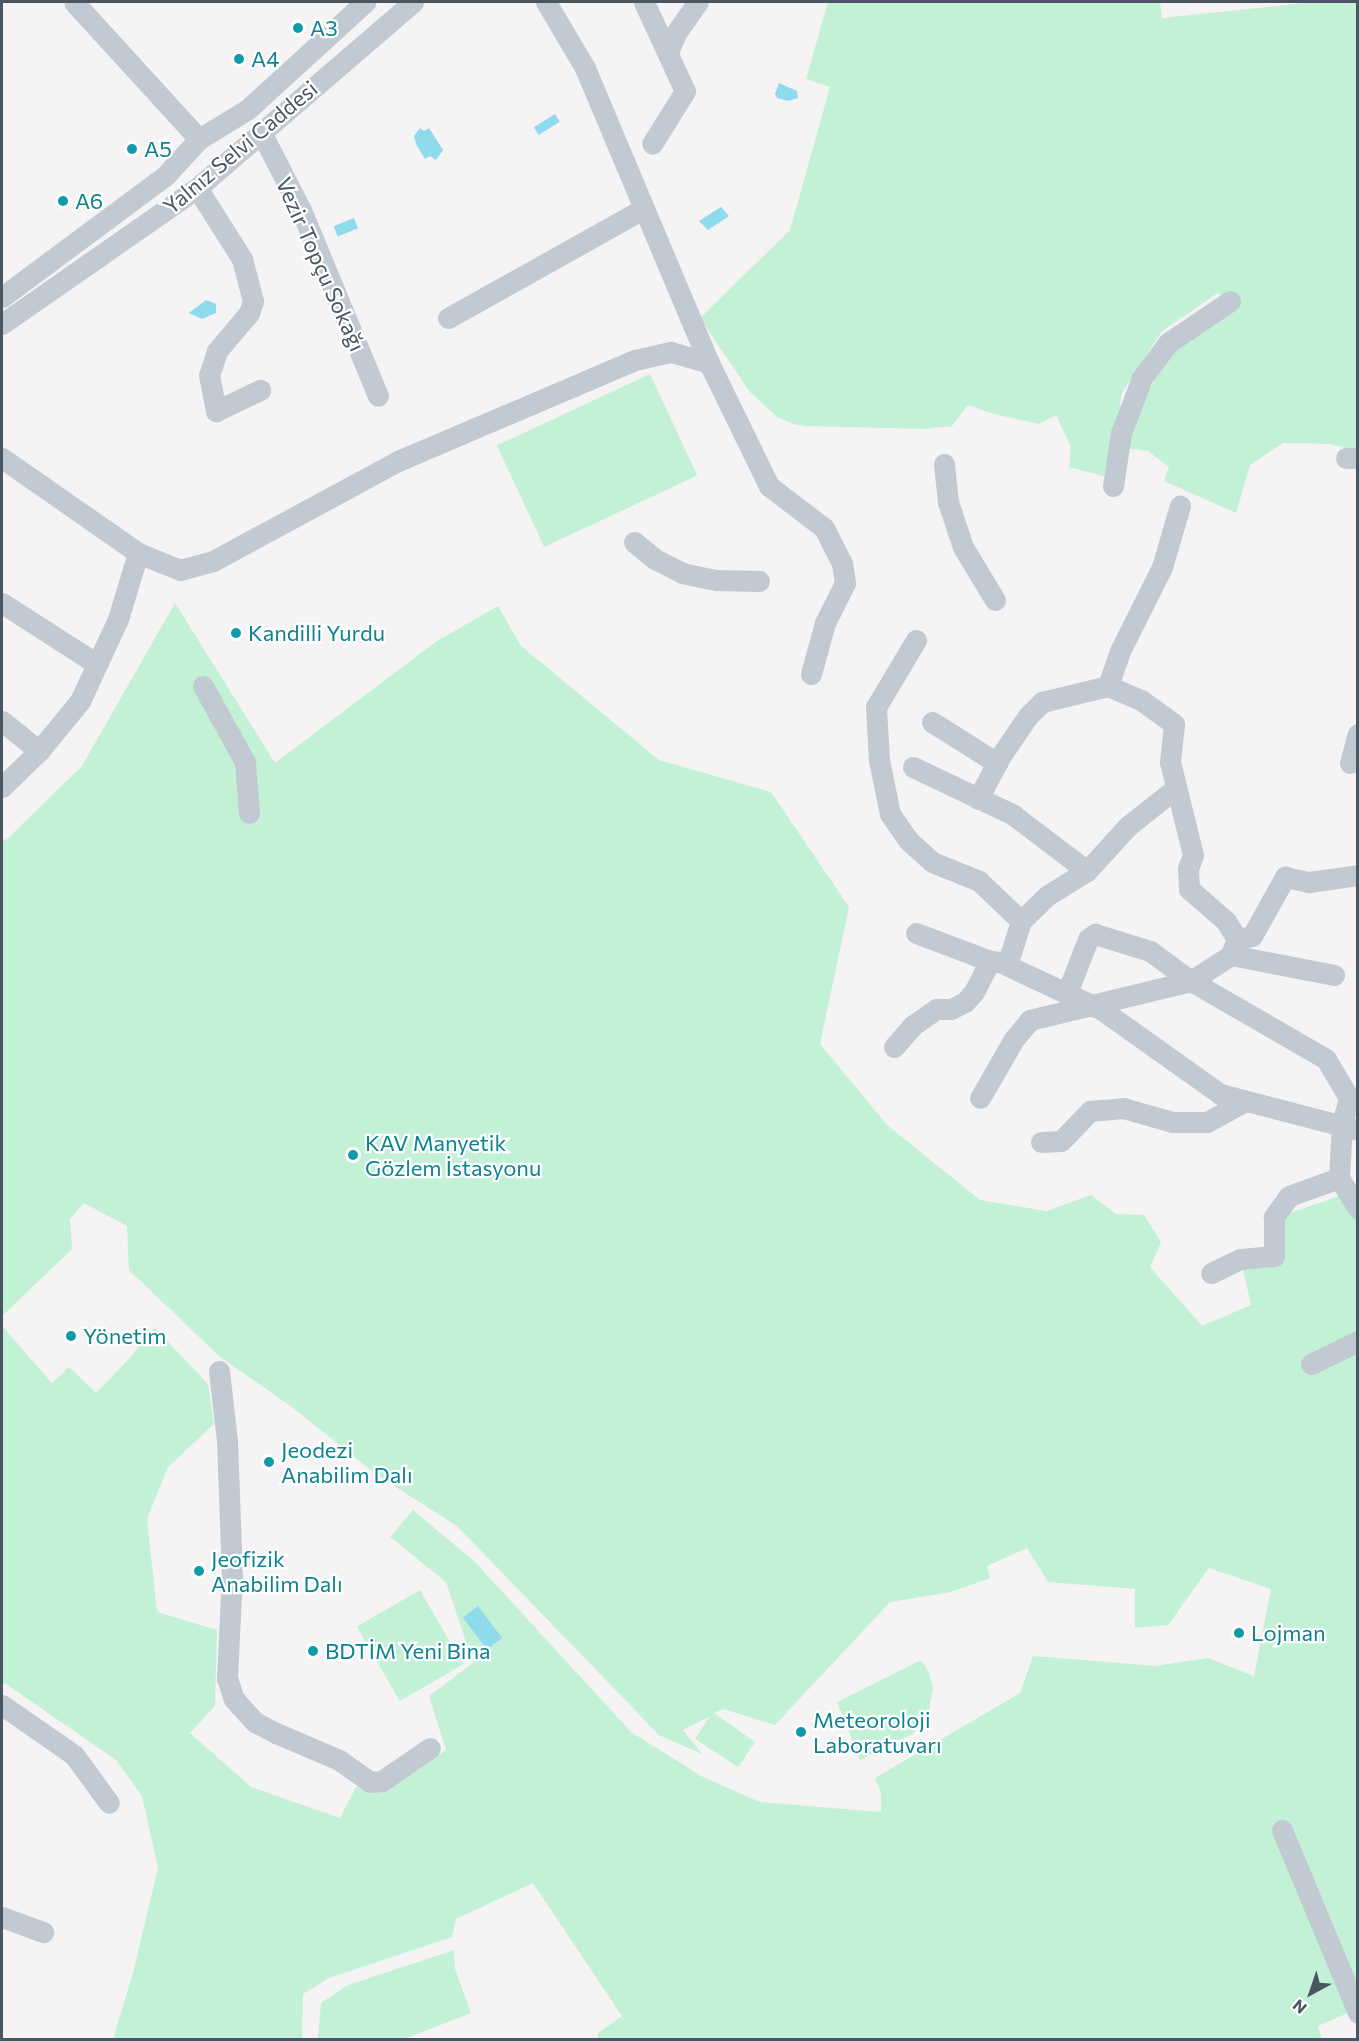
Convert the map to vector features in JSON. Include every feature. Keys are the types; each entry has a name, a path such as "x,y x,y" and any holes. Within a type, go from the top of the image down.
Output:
{"street":[{"path":"74,2 199,139"},
{"path":"2,297 166,175 199,139 248,109 365,2"},
{"name":"Yalnız Selvi Caddesi","path":"2,324 197,188 413,2"},
{"path":"546,2 585,68 709,363 769,486 824,528 842,563 845,583 825,623 811,674"},
{"path":"644,2 685,91 652,144"},
{"path":"668,52 676,33 698,2"},
{"name":"Vezir Topçu Sokağı","path":"261,132 301,210 378,396"},
{"path":"197,188 242,259 253,301 249,314 217,351 209,375 216,411 260,390"},
{"path":"448,318 643,209"},
{"path":"1113,486 1120,433 1142,378 1168,343 1230,301"},
{"path":"2,458 138,553 180,570 213,561 398,461 635,360 671,352 709,363"},
{"path":"944,464 948,502 963,547 995,600"},
{"path":"1108,686 1120,651 1162,567 1180,506"},
{"path":"634,542 655,559 682,573 716,580 759,581"},
{"path":"2,787 39,751 80,701 118,619 138,553"},
{"path":"2,603 97,664"},
{"path":"916,640 876,708 879,760 890,814 909,841 932,861 979,880 1021,921"},
{"path":"203,686 245,762 249,813"},
{"path":"978,799 997,763 1028,716 1042,702 1108,686 1141,700 1174,724 1170,762 1193,855 1188,869 1189,889 1226,921 1234,947"},
{"path":"2,721 39,751"},
{"path":"932,722 997,763"},
{"path":"1350,763 1358,735"},
{"path":"913,767 1012,814 1087,871"},
{"path":"894,1047 912,1026 936,1009 951,1009 965,1002 999,963 1021,921 1048,895 1087,871 1128,825 1176,788"},
{"path":"980,1098 1014,1039 1030,1020 1191,981 1251,936 1285,877 1309,882 1358,876"},
{"path":"916,933 999,963 1102,1010 1220,1094 1290,1114 1352,1123"},
{"path":"1067,993 1088,939 1095,934 1150,951 1191,981 1326,1059 1349,1098 1352,1123 1339,1178 1358,1208"},
{"path":"1234,947 1334,975"},
{"path":"1041,1142 1061,1141 1090,1111 1123,1108 1172,1122 1207,1122 1245,1101"},
{"path":"1211,1273 1240,1259 1274,1256 1274,1217 1289,1196 1339,1178"},
{"path":"1311,1364 1358,1341"},
{"path":"219,1371 227,1440 232,1575 227,1678 234,1699 255,1722 339,1760 370,1782 382,1781 430,1748"},
{"path":"2,1705 74,1755 109,1803"},
{"path":"1282,1830 1358,2013"},
{"path":"2,1917 43,1932"}],"green space":[{"path":"828,2 1160,2 1162,18 1314,2 1357,2 1357,451 1330,444 1283,443 1250,465 1236,513 1164,481 1169,467 1148,451 1125,448 1136,415 1168,355 1230,301 1218,293 1162,331 1122,393 1107,477 1069,467 1071,447 1056,415 1039,424 994,414 968,405 952,426 925,429 806,426 793,424 777,417 750,392 700,318 790,230 830,87 806,79"},
{"path":"650,374 697,476 544,547 497,445"},
{"path":"175,603 275,763 437,641 498,606 521,646 659,760 771,792 849,907 820,1044 887,1125 980,1200 1047,1211 1091,1195 1116,1214 1144,1215 1161,1242 1150,1267 1202,1326 1251,1305 1242,1265 1272,1262 1275,1218 1345,1194 1357,1202 1357,2009 1318,2026 1322,2040 598,2039 598,2033 622,2016 533,1883 456,1919 452,1937 329,1978 303,1994 302,2039 113,2039 133,1973 158,1868 142,1796 116,1760 6,1684 2,1684 2,1326 52,1383 69,1367 96,1393 129,1359 154,1327 208,1384 214,1424 168,1467 147,1519 157,1612 217,1630 215,1706 190,1733 251,1787 340,1818 356,1787 382,1791 446,1750 429,1696 473,1663 446,1582 390,1537 413,1510 474,1561 631,1732 703,1777 760,1802 881,1812 881,1793 875,1778 1020,1693 1033,1656 1155,1666 1208,1658 1254,1676 1271,1589 1209,1568 1168,1625 1135,1628 1135,1589 1048,1582 1027,1548 987,1566 990,1578 951,1592 890,1602 775,1725 723,1709 714,1713 755,1742 738,1767 695,1739 710,1716 683,1730 702,1754 659,1735 457,1526 377,1475 292,1407 220,1357 129,1270 127,1226 84,1203 70,1219 72,1249 2,1316 2,841 7,839 82,766"},
{"path":"420,1590 463,1664 400,1701 357,1626"},
{"path":"921,1660 929,1672 933,1689 928,1714 913,1734 860,1760 837,1702"},
{"path":"454,1950 455,1969 471,2013 404,2039 318,2039 321,2003 348,1985"}],"water":[{"path":"779,83 797,91 798,98 788,101 777,98 775,94"},
{"path":"555,114 560,122 539,135 534,127"},
{"path":"420,128 424,131 429,128 443,150 436,160 430,156 425,159 416,144 414,136"},
{"path":"721,207 729,216 708,230 699,221"},
{"path":"354,218 358,228 338,236 334,226"},
{"path":"206,300 216,304 216,313 202,319 189,313"},
{"path":"478,1606 502,1638 487,1649 463,1617"}],"place":[{"name":"A3","path":"298,28"},
{"name":"A4","path":"239,59"},
{"name":"A5","path":"132,149"},
{"name":"A6","path":"63,201"},
{"name":"Kandilli Yurdu","path":"236,633"},
{"name":"KAV Manyetik Gözlem İstasyonu","path":"353,1155"},
{"name":"Yönetim","path":"71,1336"},
{"name":"Jeodezi Anabilim Dalı","path":"269,1462"},
{"name":"Jeofizik Anabilim Dalı","path":"199,1571"},
{"name":"Lojman","path":"1239,1633"},
{"name":"BDTİM Yeni Bina","path":"313,1651"},
{"name":"Meteoroloji Laboratuvarı","path":"801,1732"}]}
